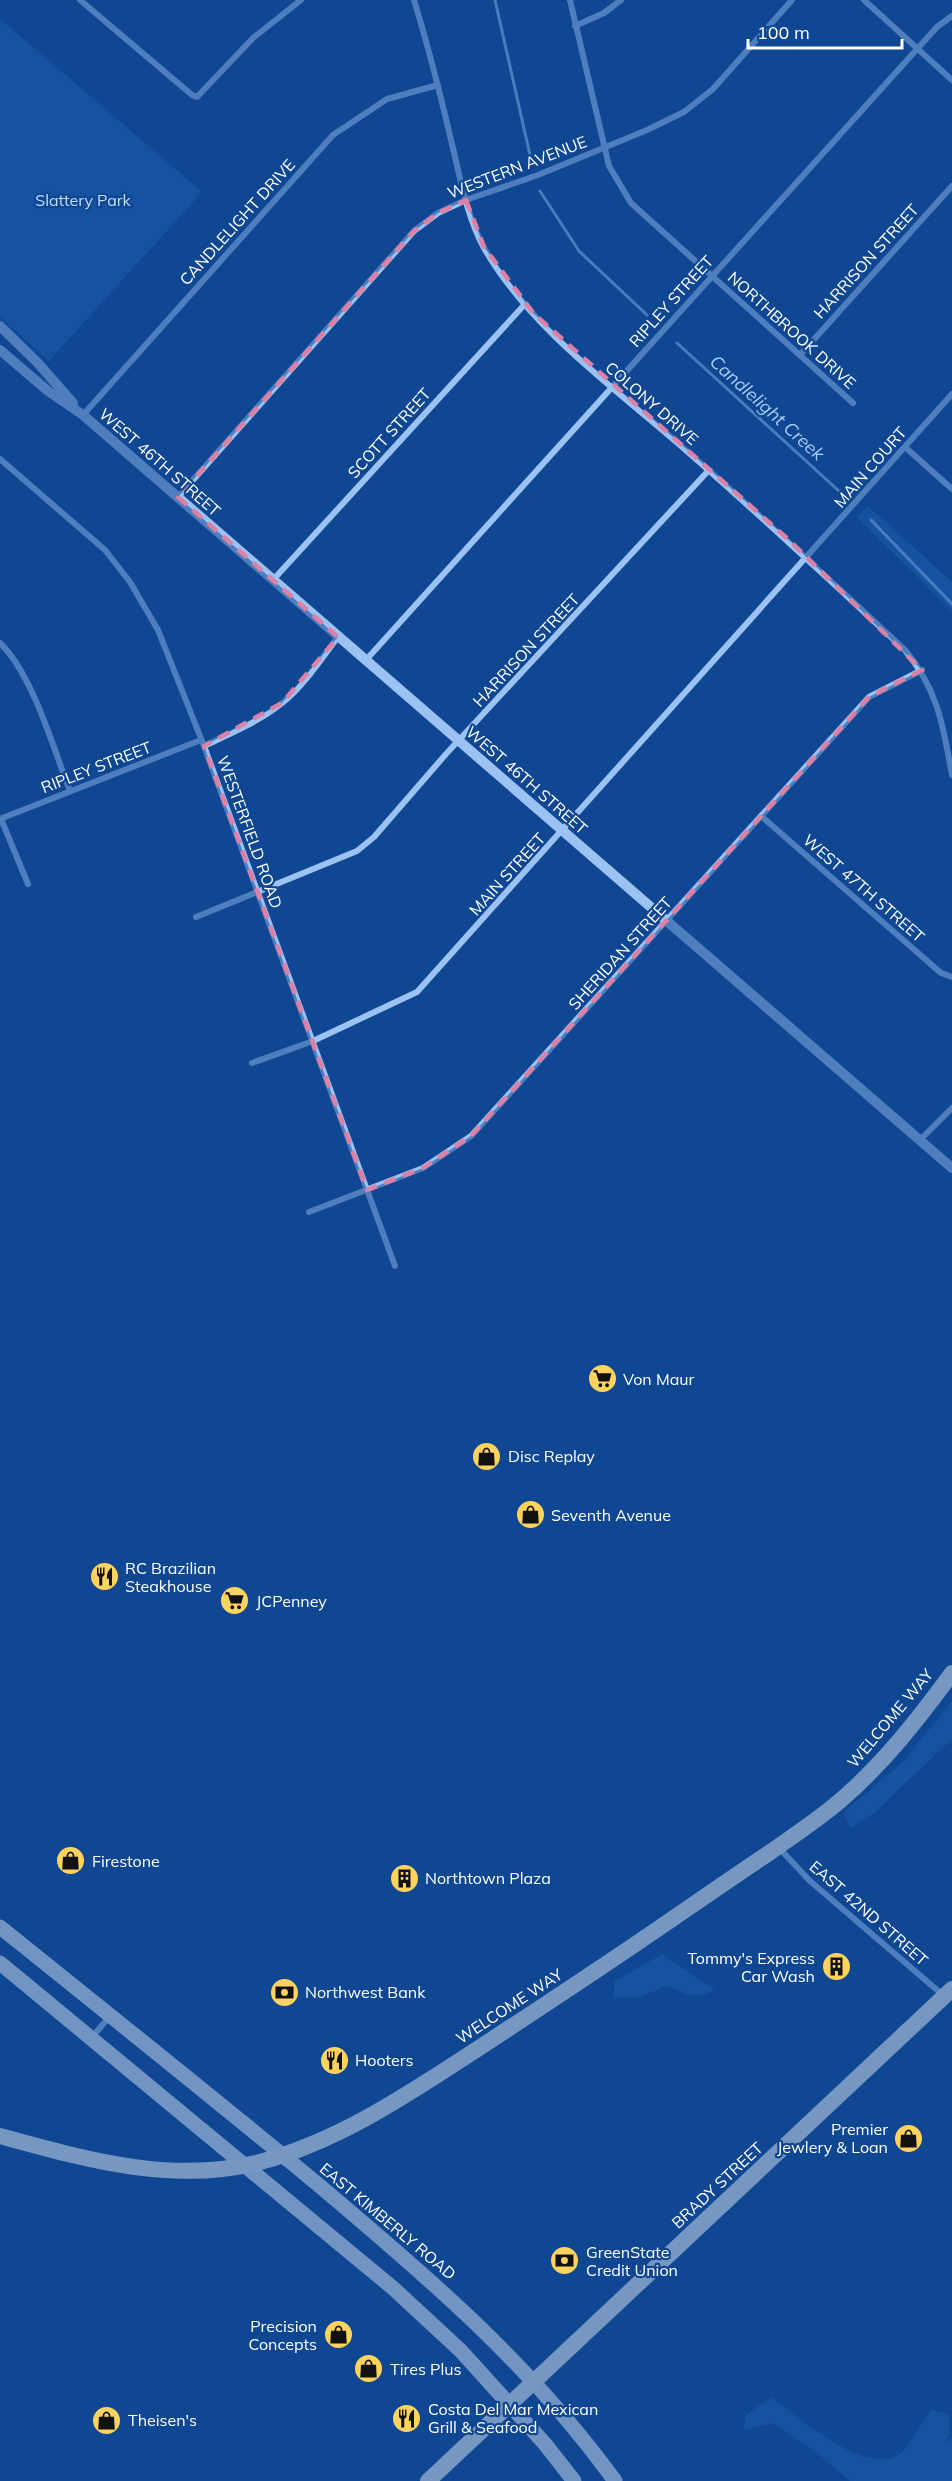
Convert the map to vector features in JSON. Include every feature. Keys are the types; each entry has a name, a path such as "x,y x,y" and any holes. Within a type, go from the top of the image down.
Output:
{"highway":[{"name":"WELCOME WAY","path":"0,2136 53,2151 154,2170 182,2172 245,2164 305,2147 352,2124 440,2073 622,1953 841,1800 880,1761 932,1702 952,1673"},
{"name":"BRADY STREET","path":"428,2481 948,1992"}],"main road":[{"name":"EAST KIMBERLY ROAD","path":"0,1927 282,2155 459,2306 534,2382 615,2481"},
{"path":"0,1963 393,2288 462,2351 574,2481"}],"street":[{"path":"80,0 197,97 253,38 302,0"},
{"name":"COLONY DRIVE","path":"414,0 438,85 466,200 484,247 525,304 559,339 807,558 905,650 922,670 931,690 943,728 952,775"},
{"name":"NORTHBROOK DRIVE","path":"570,0 609,166 631,203 853,403"},
{"path":"575,26 604,14 621,0"},
{"name":"WESTERN AVENUE","path":"178,497 414,231 438,213 466,200 604,147 684,112 713,89 792,0"},
{"path":"864,0 952,80"},
{"name":"RIPLEY STREET","path":"366,660 937,27 952,16"},
{"name":"CANDLELIGHT DRIVE","path":"82,415 333,135 387,99 438,85"},
{"name":"HARRISON STREET","path":"800,355 952,186"},
{"name":"SCOTT STREET","path":"272,580 525,304"},
{"name":"WEST 46TH STREET","path":"0,326 37,362 82,415"},
{"name":"WEST 46TH STREET","path":"0,350 48,391 82,415 178,497 952,1168"},
{"name":"MAIN COURT","path":"807,558 952,393"},
{"path":"905,447 952,489"},
{"name":"WESTERFIELD ROAD","path":"0,459 105,550 130,582 158,630 258,892 394,1266"},
{"name":"HARRISON STREET","path":"196,917 357,851 374,837 459,741 709,470"},
{"name":"MAIN STREET","path":"252,1063 313,1041 417,992 807,558"},
{"name":"RIPLEY STREET","path":"0,819 244,728 282,703 338,637"},
{"path":"0,643 18,666 36,703 70,791"},
{"name":"SHERIDAN STREET","path":"309,1212 423,1168 471,1136 868,697 922,670"},
{"name":"WEST 47TH STREET","path":"761,816 941,973 952,977"},
{"path":"0,819 28,884"},
{"path":"920,1140 952,1108"},
{"name":"EAST 42ND STREET","path":"778,1846 810,1881 948,1992"},
{"path":"91,2038 111,2016"}],"highlighted area":[{"path":"466,200 484,247 534,314 790,541 922,670 869,697 471,1136 423,1168 367,1190 204,746 282,703 338,637 178,497 414,231 438,213"}],"green space":[{"name":"Slattery Park","path":"0,19 202,192 49,361 0,317"},
{"path":"868,506 952,582 952,611 857,517"},
{"path":"952,1701 952,1739 875,1812 851,1828 843,1813 904,1761"},
{"path":"662,1954 715,1990 691,1995 667,1986 639,1997 614,1998 614,1982"},
{"path":"771,2397 835,2443 854,2453 872,2458 888,2459 902,2452 931,2410 948,2414 950,2433 944,2445 952,2437 952,2481 850,2481 821,2456 774,2423 744,2430 746,2415"}],"waterway":[{"name":"Candlelight Creek","path":"495,0 530,155"},
{"name":"Candlelight Creek","path":"540,191 579,251 647,315"},
{"name":"Candlelight Creek","path":"677,343 840,492"},
{"name":"Candlelight Creek","path":"871,520 952,604"}],"place":[{"name":"Von Maur","path":"602,1379"},
{"name":"Disc Replay","path":"487,1456"},
{"name":"Seventh Avenue","path":"530,1515"},
{"name":"RC Brazilian Steakhouse","path":"104,1577"},
{"name":"JCPenney","path":"235,1601"},
{"name":"Firestone","path":"71,1861"},
{"name":"Northtown Plaza","path":"404,1878"},
{"name":"Tommy's Express Car Wash","path":"836,1967"},
{"name":"Northwest Bank","path":"284,1992"},
{"name":"Hooters","path":"334,2060"},
{"name":"Premier Jewlery & Loan","path":"909,2138"},
{"name":"GreenState Credit Union","path":"565,2261"},
{"name":"Precision Concepts","path":"338,2335"},
{"name":"Tires Plus","path":"369,2369"},
{"name":"Costa Del Mar Mexican Grill & Seafood","path":"407,2418"},
{"name":"Theisen's","path":"107,2420"}]}
